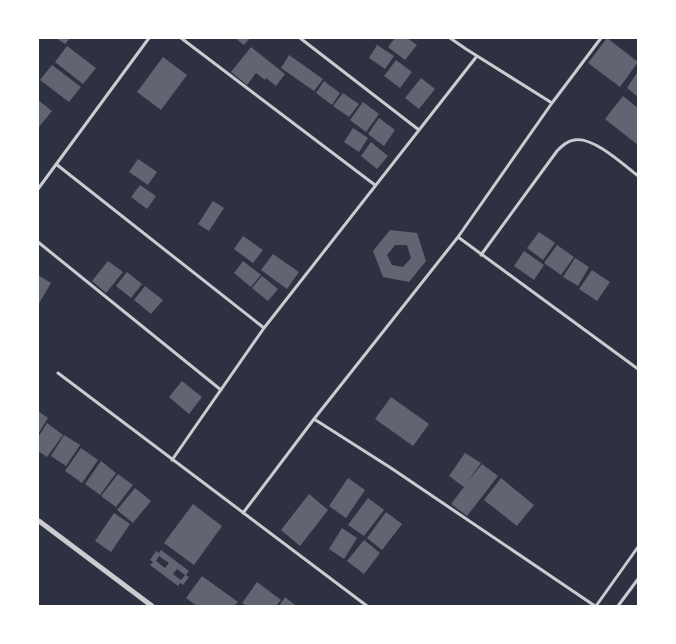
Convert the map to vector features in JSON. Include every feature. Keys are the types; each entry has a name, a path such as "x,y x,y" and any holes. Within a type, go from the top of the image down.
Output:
{"street":[{"path":"39,521 152,606"}],"lane":[{"path":"38,189 149,38"},
{"path":"181,38 375,185"},
{"path":"300,38 419,130"},
{"path":"450,38 552,103"},
{"path":"243,513 314,419 458,237 552,103 601,38"},
{"path":"172,460 264,328 477,56"},
{"path":"481,254 558,151 564,144 572,140 580,139 592,143 638,176"},
{"path":"56,164 264,328"},
{"path":"458,237 638,369"},
{"path":"38,242 221,390"},
{"path":"58,373 367,606"},
{"path":"314,419 391,468 595,606 638,546"},
{"path":"618,606 638,579"}],"building":[{"path":"56,38 70,38 65,44"},
{"path":"235,38 250,38 244,45"},
{"path":"395,38 407,38 417,45 405,60 388,47"},
{"path":"607,38 638,62 620,87 588,63"},
{"path":"377,45 394,56 385,69 369,58"},
{"path":"67,46 96,68 83,84 55,62"},
{"path":"251,47 285,74 276,86 256,73 247,85 231,72"},
{"path":"289,55 323,79 314,91 281,68"},
{"path":"163,57 187,75 161,110 137,92"},
{"path":"396,60 412,72 400,88 384,76"},
{"path":"52,65 81,87 69,102 40,80"},
{"path":"638,71 638,97 627,88"},
{"path":"421,78 435,89 419,109 405,98"},
{"path":"324,81 340,93 332,105 316,93"},
{"path":"343,93 359,104 349,117 333,106"},
{"path":"623,96 638,108 638,145 605,119"},
{"path":"38,100 52,111 39,127 38,126"},
{"path":"363,102 379,114 366,132 350,120"},
{"path":"379,118 395,130 384,146 368,134"},
{"path":"353,128 368,138 359,152 344,142"},
{"path":"371,142 388,156 377,169 361,156"},
{"path":"138,159 157,172 148,185 129,172"},
{"path":"140,185 156,196 147,209 131,197"},
{"path":"213,201 224,208 209,231 198,224"},
{"path":"390,230 417,233 426,261 409,282 383,277 373,251","holes":["395,245 407,245 411,258 403,267 392,265 387,255"]},
{"path":"539,232 555,243 543,260 527,248"},
{"path":"243,236 263,250 253,263 234,249"},
{"path":"557,245 574,257 561,275 544,263"},
{"path":"524,251 544,265 534,280 514,266"},
{"path":"273,254 299,272 287,289 261,270"},
{"path":"575,258 589,267 578,286 563,277"},
{"path":"108,261 123,272 106,293 92,281"},
{"path":"243,261 261,275 251,287 234,273"},
{"path":"592,270 610,282 597,301 579,289"},
{"path":"127,272 142,284 131,298 116,286"},
{"path":"38,275 51,283 38,305"},
{"path":"262,276 278,289 268,301 252,288"},
{"path":"145,286 163,300 151,314 134,300"},
{"path":"182,381 202,397 189,414 169,397"},
{"path":"391,397 429,424 413,446 375,419"},
{"path":"38,411 48,418 38,434"},
{"path":"47,423 63,435 47,457 38,451 38,437"},
{"path":"64,435 80,445 66,466 51,456"},
{"path":"81,448 98,460 82,483 65,471"},
{"path":"465,453 481,463 467,482 482,464 498,476 467,516 451,504 464,487 449,476"},
{"path":"101,461 116,473 100,495 85,484"},
{"path":"118,474 133,485 116,507 101,496"},
{"path":"348,478 365,490 346,518 329,506"},
{"path":"501,478 534,505 517,526 484,500"},
{"path":"135,488 151,501 133,523 117,510"},
{"path":"309,494 328,510 300,546 281,530"},
{"path":"368,498 384,510 364,536 348,525"},
{"path":"193,504 222,526 194,565 164,543"},
{"path":"386,512 402,524 382,550 367,538"},
{"path":"114,513 130,524 111,552 95,541"},
{"path":"342,528 357,538 344,559 329,549"},
{"path":"364,540 380,553 364,574 347,561"},
{"path":"161,550 189,571 186,575 189,577 183,585 180,583 178,586 150,565 153,562 150,560 156,551 159,553","holes":["159,556 169,563 165,568 156,561","177,569 185,575 181,580 173,574"]},
{"path":"202,576 238,602 234,606 197,606 186,598"},
{"path":"257,582 281,600 276,606 247,606 242,603"},
{"path":"285,597 295,605 279,606"}]}
